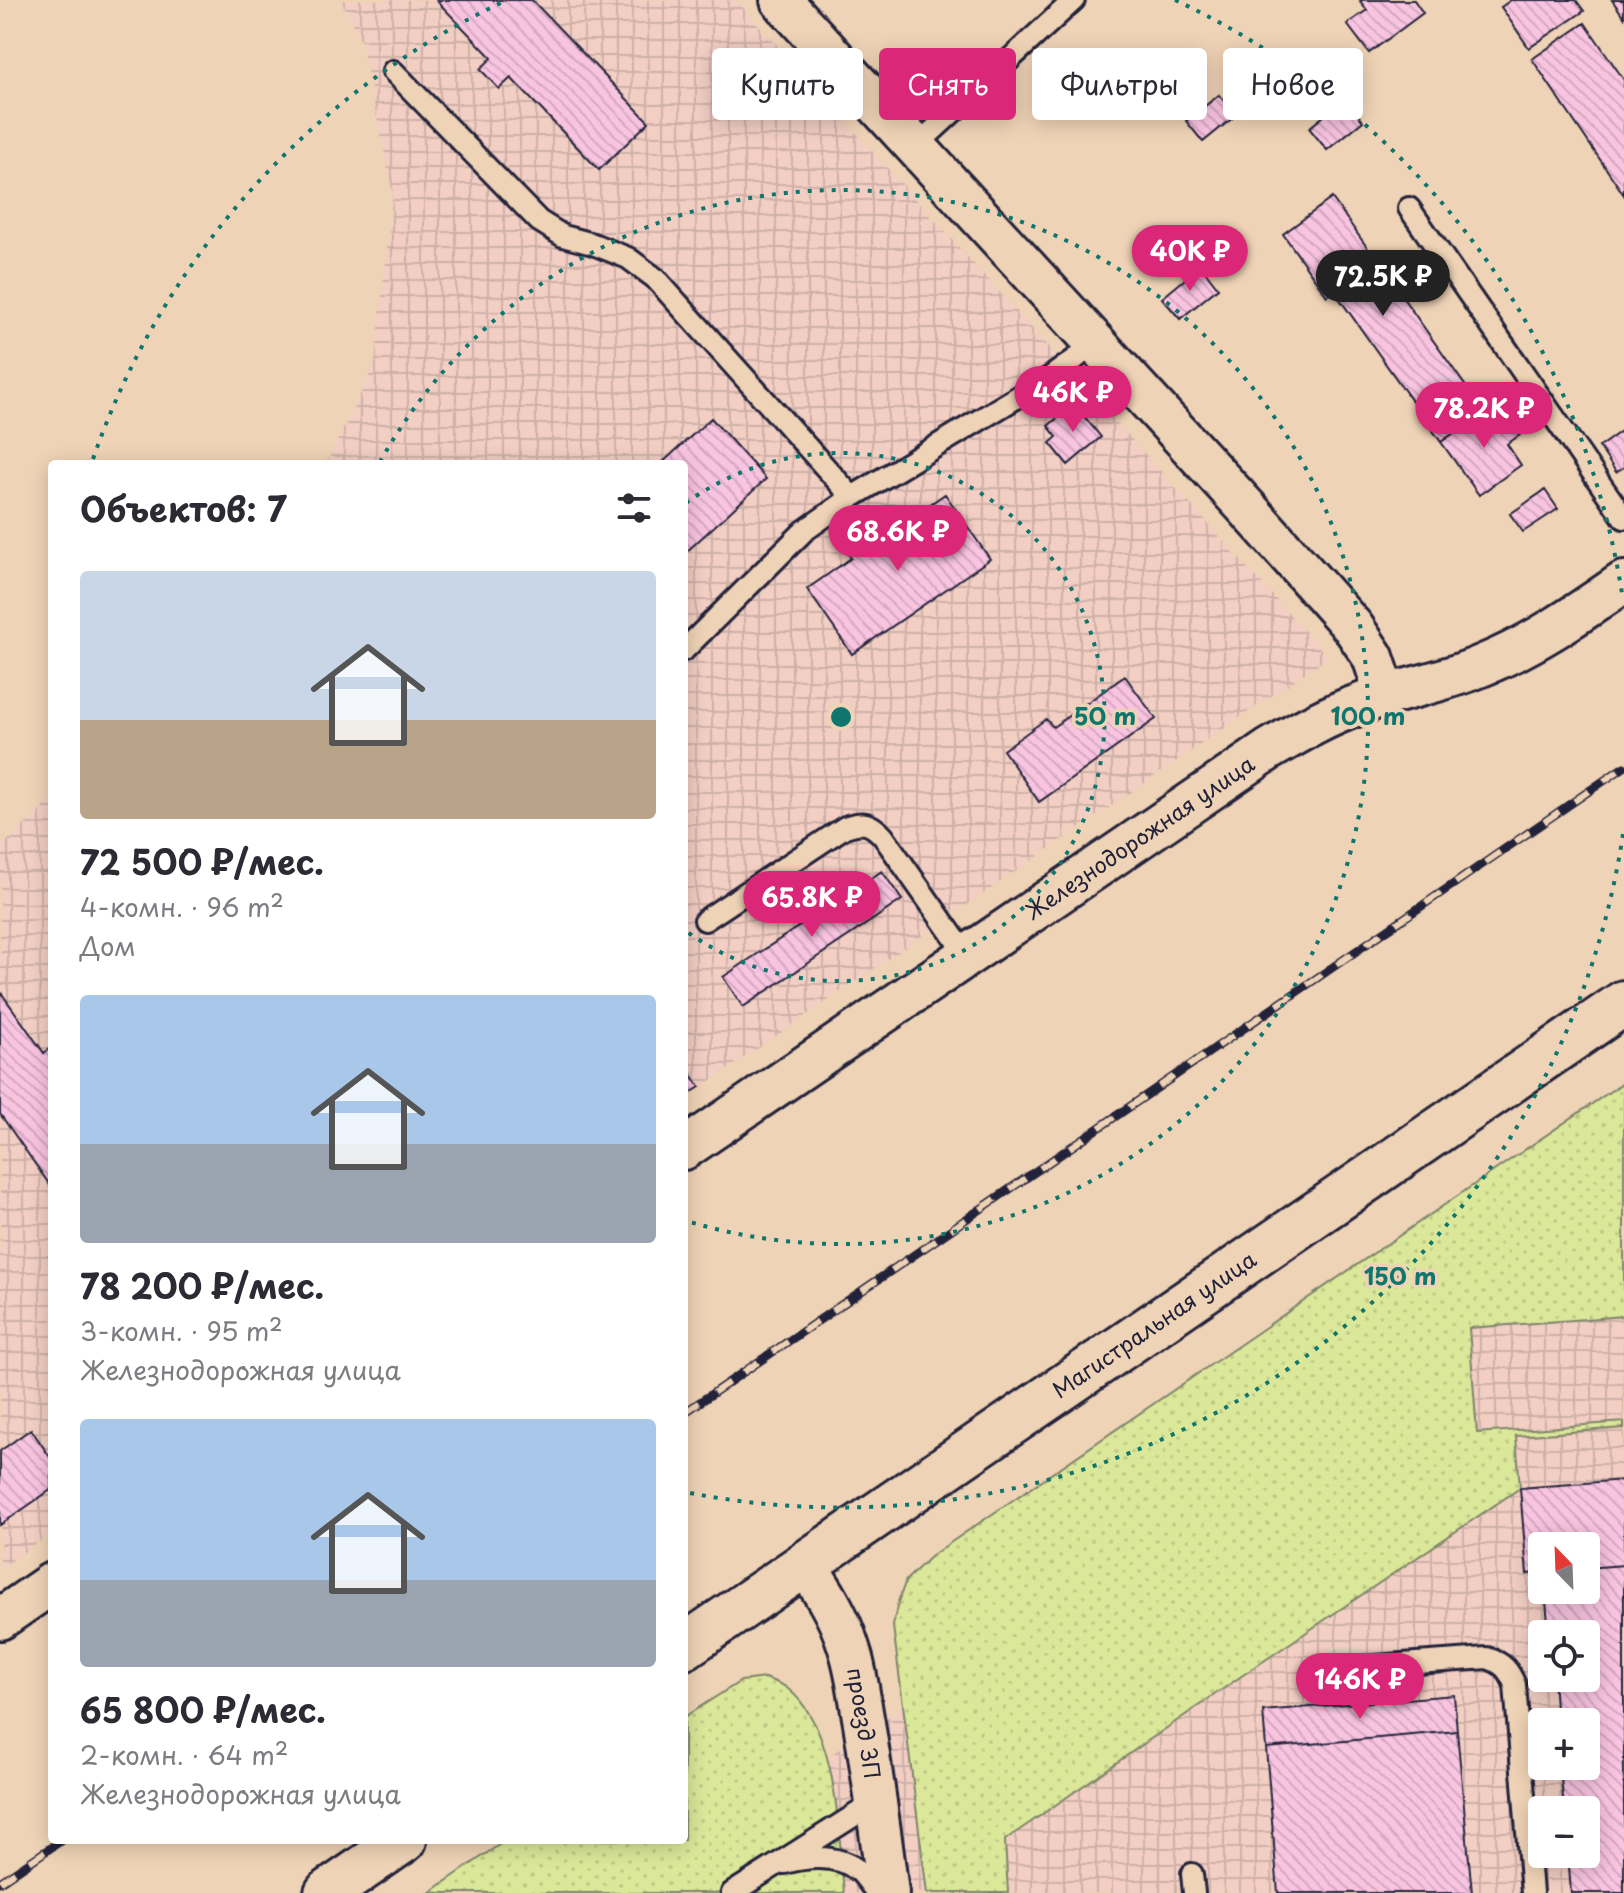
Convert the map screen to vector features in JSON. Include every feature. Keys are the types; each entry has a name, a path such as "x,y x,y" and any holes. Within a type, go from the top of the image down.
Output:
{"main road":[{"name":"Магистральная улица","path":"688,1644 1624,1003"},
{"path":"327,1893 398,1844"}],"street":[{"path":"781,0 1353,627 1373,657 1386,696"},
{"name":"Железнодорожная улица","path":"688,1146 1270,749 1308,727 1359,704 1478,668 1525,646 1624,582"},
{"name":"проезд 3П","path":"805,1564 837,1617 855,1669 877,1801 888,1893"},
{"path":"0,1619 48,1586"}],"lane":[{"path":"915,147 1074,0"},
{"path":"393,71 539,221 563,236 628,258 655,278 852,497"},
{"path":"1409,208 1624,518"},
{"path":"688,646 804,531 852,497 1049,378 1095,342"},
{"path":"705,920 845,827 858,823 874,826 883,836 967,956"},
{"path":"1332,1669 1487,1658 1501,1663 1510,1673 1515,1685 1532,1893"},
{"path":"732,1893 877,1801"},
{"path":"770,1867 804,1858 836,1858 859,1872 877,1893"}],"shaded area":[{"path":"341,0 736,0 779,48 712,48 712,120 844,120 1328,657 688,1096 688,460 328,460 375,364 393,193 361,42"},
{"path":"48,804 48,1536 0,1568 0,848"},
{"path":"1624,1125 1624,1893 621,1893 1411,1372"}],"green space":[{"path":"1624,1082 1624,1316 1469,1328 1477,1433 1624,1422 1624,1428 1516,1436 1520,1488 1005,1840 1008,1893 927,1893 893,1626 906,1580 931,1556"},
{"path":"765,1678 787,1688 804,1706 817,1729 833,1783 844,1893 429,1893 500,1844 688,1844 688,1714 741,1681"}],"building":[{"path":"436,0 532,0 649,122 599,170 511,78 499,89 480,69 492,58"},
{"path":"1362,0 1414,0 1423,13 1369,53 1347,24 1367,10"},
{"path":"1511,0 1576,0 1584,11 1529,48 1501,7"},
{"path":"1612,0 1624,0 1624,17"},
{"path":"1585,23 1624,80 1624,195 1532,59"},
{"path":"1219,95 1223,100 1223,120 1230,120 1203,142 1186,121 1207,120 1207,104"},
{"path":"1319,120 1363,121 1327,150 1309,128"},
{"path":"1332,198 1484,412 1441,442 1334,291 1327,296 1283,234"},
{"path":"1201,266 1218,288 1180,319 1162,298"},
{"path":"1074,404 1101,437 1068,465 1050,443 1057,437 1048,426"},
{"path":"1501,408 1520,435 1507,444 1521,465 1479,495 1441,442 1484,412 1488,418"},
{"path":"711,418 766,479 688,550 688,460 665,460"},
{"path":"1624,429 1624,467 1616,472 1599,447"},
{"path":"1545,490 1558,509 1523,532 1510,514"},
{"path":"945,494 990,559 852,654 807,589 851,558 845,549 865,536 871,545"},
{"path":"1125,676 1156,719 1039,802 1003,750 1046,719 1053,727"},
{"path":"882,871 902,900 743,1007 723,977"},
{"path":"0,991 44,1053 48,1050 48,1182 0,1114"},
{"path":"688,1069 700,1087 688,1094"},
{"path":"31,1429 48,1454 48,1492 0,1525 0,1451"},
{"path":"1624,1480 1624,1565 1600,1567 1600,1532 1528,1532 1527,1574 1520,1488"},
{"path":"1624,1565 1624,1893 1571,1893 1569,1868 1600,1868 1600,1796 1563,1796 1561,1780 1600,1780 1600,1708 1555,1708 1554,1692 1600,1692 1600,1620 1548,1620 1546,1604 1600,1604 1600,1567"},
{"path":"1454,1695 1457,1731 1266,1748 1263,1711"},
{"path":"1457,1731 1472,1893 1278,1893 1266,1748"}],"railway":[{"path":"688,1410 1624,767"},
{"path":"0,1882 56,1844"}]}
